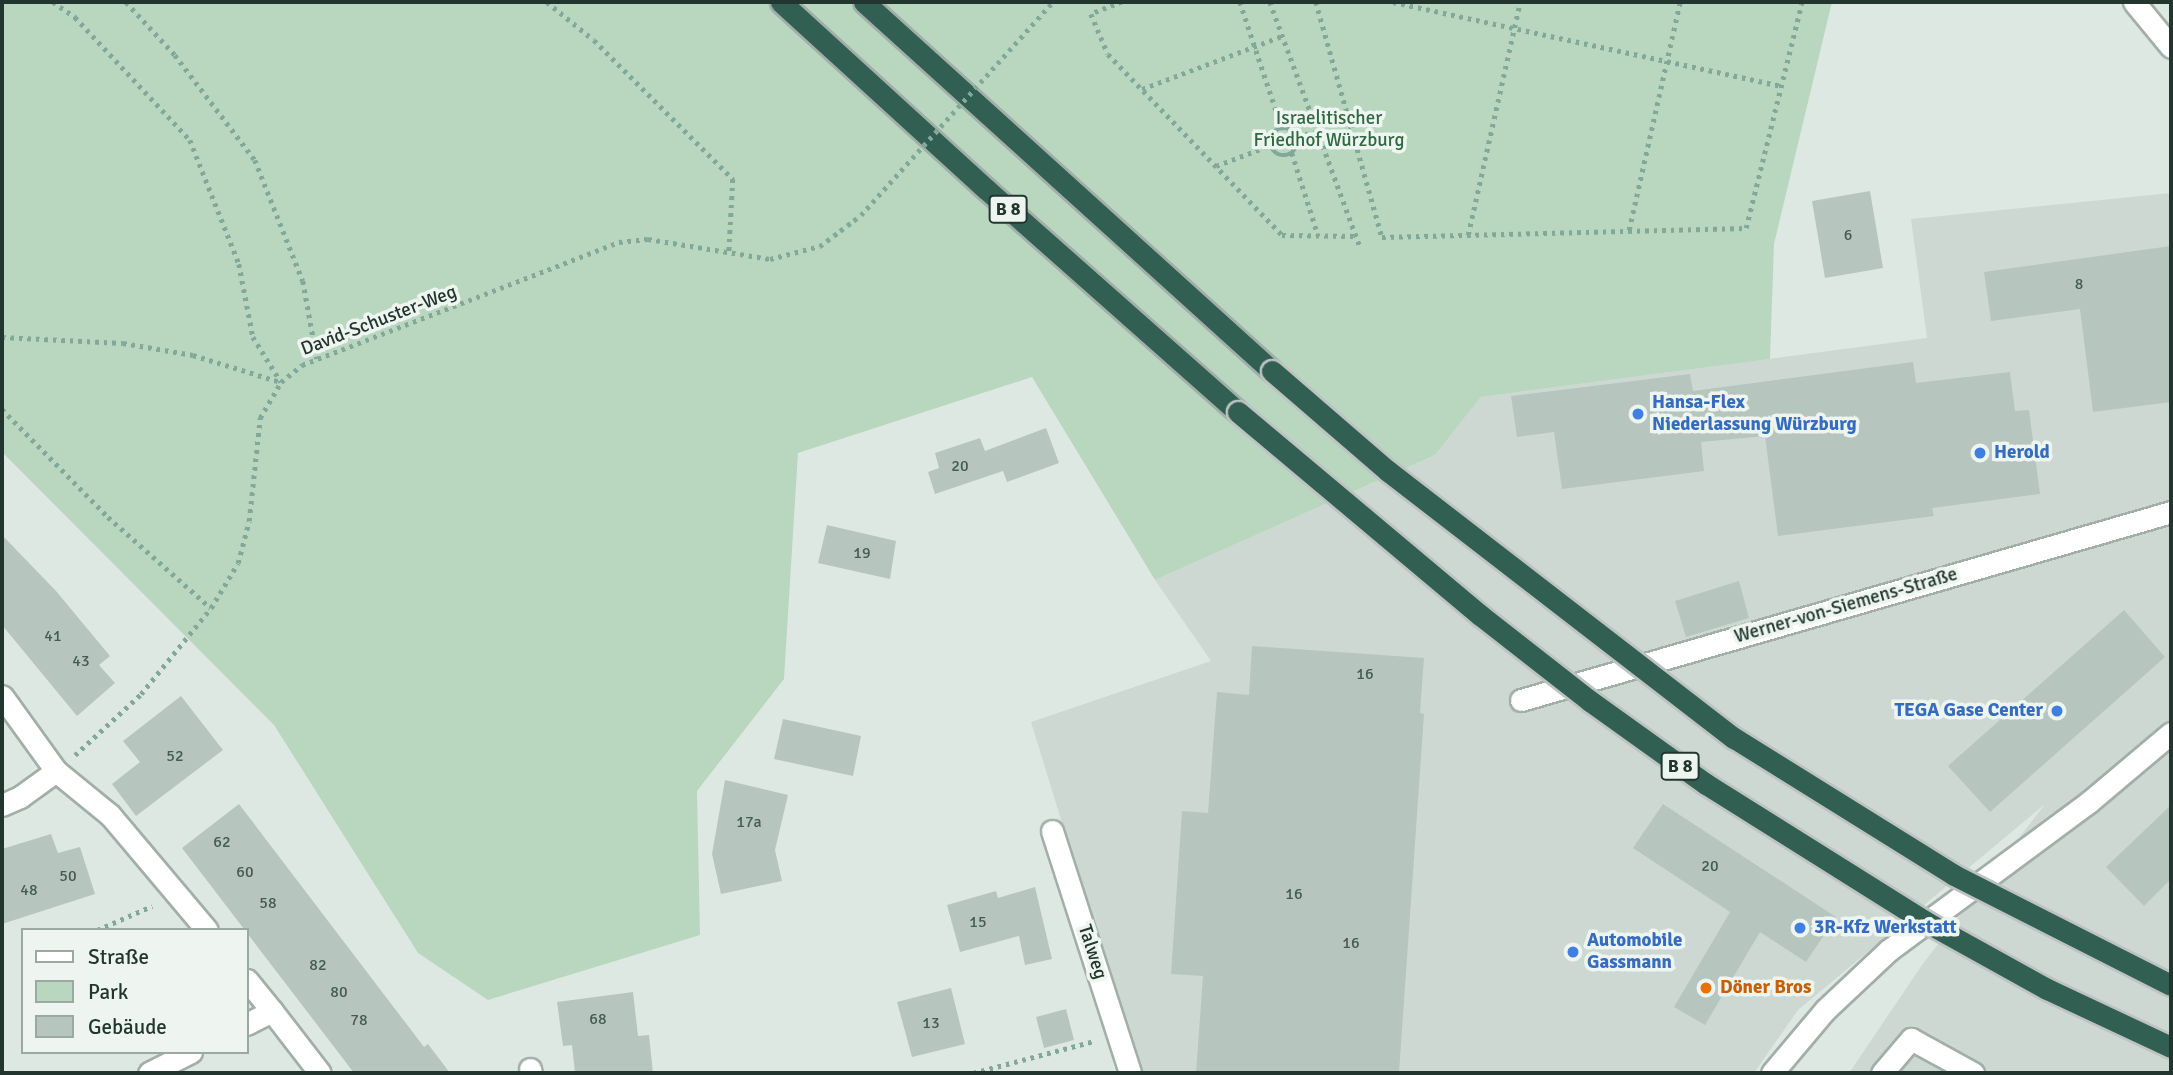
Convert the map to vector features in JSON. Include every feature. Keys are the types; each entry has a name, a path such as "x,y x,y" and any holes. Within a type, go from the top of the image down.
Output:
{"highway":[{"name":"B 8","path":"781,2 986,190 1238,412 1480,615 1590,701 1706,784 1926,922 2047,989 2171,1047"},
{"path":"864,2 1272,371 1409,488 1734,738 1954,875 2171,985"}],"street":[{"path":"2134,2 2171,47"},
{"name":"Werner-von-Siemens-Straße","path":"1521,700 2171,512"},
{"path":"2,696 56,771 110,815 205,928"},
{"path":"1772,1073 1825,1010 1889,950 2089,802 2171,733"},
{"path":"2,805 20,797 56,771"},
{"name":"Talweg","path":"1052,831 1130,1073"},
{"path":"248,981 320,1073"},
{"path":"248,1024 272,1012"},
{"path":"1882,1073 1911,1039 1973,1073"},
{"path":"149,1073 187,1054"}],"path":[{"path":"53,2 75,18 190,140 239,264 253,337 281,382"},
{"path":"126,2 175,55 255,160 303,281 317,359"},
{"path":"547,2 594,40 733,179 729,253"},
{"name":"David-Schuster-Weg","path":"56,771 141,694 211,608 238,563 249,521 260,418 281,382 302,365 620,242 648,239 770,259 820,246 861,215 1053,2"},
{"path":"1122,2 1091,14 1108,54 1282,235 1356,236"},
{"path":"1240,2 1282,128"},
{"path":"1270,2 1362,249"},
{"path":"1317,2 1382,237 1746,228 1802,2"},
{"path":"1393,2 1781,86"},
{"path":"1468,235 1520,2"},
{"path":"1629,230 1680,2"},
{"path":"1142,89 1282,36"},
{"path":"1282,128 1291,130 1297,136 1297,146 1292,153 1279,155 1271,145 1274,133 1282,128"},
{"path":"1297,136 1318,132"},
{"path":"1216,166 1271,145"},
{"path":"1292,153 1318,235"},
{"path":"2,337 123,343 193,355 281,382"},
{"path":"2,409 108,517 211,608"},
{"path":"102,928 179,894"},
{"path":"973,1073 1119,1035"}],"shaded area":[{"path":"2171,193 2171,1073 1849,1073 1922,965 2045,804 1798,1010 1754,1073 1139,1073 1031,722 1211,661 1155,580 1435,455 1481,397 1927,338 1911,219"}],"green space":[{"name":"Israelitischer Friedhof Würzburg","path":"2,2 1832,2 1774,244 1770,359 1481,397 1435,455 1155,580 1032,377 798,453 784,679 697,791 700,935 488,1000 418,953 274,725 2,452"}],"building":[{"path":"1870,191 1883,268 1825,278 1812,201"},
{"path":"2171,246 2171,402 2093,412 2080,309 1991,321 1984,272"},
{"path":"1913,362 1916,383 2010,372 2015,411 2029,410 2040,494 1932,508 1934,516 1778,536 1765,436 1701,442 1704,471 1562,489 1554,432 1517,437 1511,396 1690,374 1693,391"},
{"path":"1046,428 1059,463 1007,482 1003,471 935,494 928,472 939,468 935,453 980,438 985,451"},
{"path":"827,525 896,541 890,579 818,563"},
{"path":"2,535 56,591 110,656 99,665 115,683 77,716 2,625"},
{"path":"1739,581 1749,618 1686,637 1675,601"},
{"name":"TEGA Gase Center","path":"2124,610 2165,657 1990,812 1948,766"},
{"path":"1252,646 1424,658 1420,713 1424,714 1399,1073 1196,1073 1203,976 1171,974 1182,811 1208,813 1217,692 1249,695"},
{"path":"181,696 223,750 136,816 112,784 140,762 123,741"},
{"path":"783,719 861,736 853,776 774,759"},
{"path":"725,780 788,795 775,850 782,881 721,894 712,854"},
{"path":"239,804 424,1047 428,1044 450,1073 354,1073 248,934 248,928 243,928 182,848"},
{"path":"1663,804 1836,917 1806,962 1760,932 1705,1025 1674,1007 1730,912 1633,848"},
{"path":"2171,805 2171,879 2144,906 2106,867"},
{"path":"51,834 58,853 80,847 95,894 2,924 2,849"},
{"path":"1035,887 1052,959 1025,965 1019,936 960,952 947,905 996,891 998,898"},
{"path":"951,988 965,1044 912,1057 897,1002"},
{"path":"633,992 638,1036 649,1035 653,1073 575,1073 572,1045 563,1046 557,1002"},
{"path":"1066,1009 1074,1040 1044,1048 1036,1017"}],"place":[{"name":"Hansa-Flex Niederlassung Würzburg","path":"1638,414"},
{"name":"Herold","path":"1980,453"},
{"name":"TEGA Gase Center","path":"2057,711"},
{"name":"3R-Kfz Werkstatt","path":"1800,928"},
{"name":"Automobile Gassmann","path":"1573,952"},
{"name":"Döner Bros","path":"1706,988"}]}
